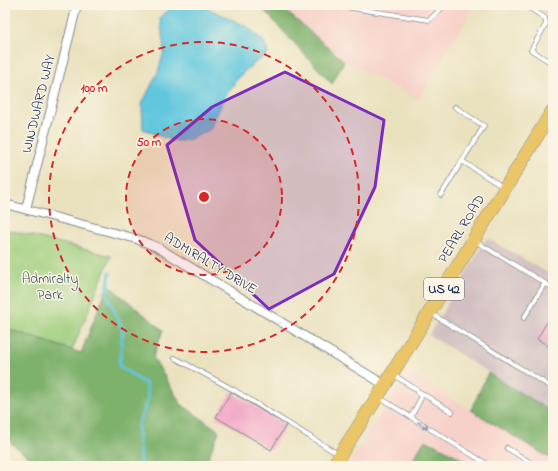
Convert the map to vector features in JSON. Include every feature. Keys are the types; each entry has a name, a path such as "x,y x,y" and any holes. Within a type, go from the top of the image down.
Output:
{"main road":[{"name":"PEARL ROAD","path":"337,460 382,391 553,110"}],"street":[{"name":"WINDWARD WAY","path":"26,209 76,5"},
{"name":"ADMIRALTY DRIVE","path":"5,204 137,239 157,247 382,391"}],"lane":[{"path":"333,5 429,20 445,5"},
{"path":"525,5 545,18 546,24 531,50 553,64"},
{"path":"441,195 484,126 455,107"},
{"path":"462,161 506,188"},
{"path":"474,240 553,288"},
{"path":"524,318 545,283"},
{"path":"430,312 553,388"},
{"path":"175,358 234,390 337,460"},
{"path":"392,374 452,412"},
{"path":"410,417 421,398 417,390"},
{"path":"382,391 410,417 490,466"},
{"path":"507,448 536,466"}],"highlighted area":[{"path":"285,72 384,120 375,187 334,274 269,309 195,240 167,145 212,107"}],"shaded area":[{"path":"279,5 475,5 418,99 344,61"},
{"path":"487,238 553,276 553,413 429,335"},
{"path":"407,371 553,460 553,466 348,466"}],"green space":[{"path":"259,5 279,5 344,61 332,84"},
{"name":"Admiralty Park","path":"5,229 111,256 72,350 5,328"},
{"path":"108,285 163,330 153,357 181,404 219,431 205,466 40,466 5,438 5,328 81,353"},
{"path":"488,373 553,413 553,460 471,410"},
{"path":"425,440 440,447 475,466 409,466"}],"water":[{"path":"175,5 201,5 248,27 265,43 268,54 250,66 235,82 217,113 212,128 192,138 178,141 171,140 143,129 142,104 158,72 164,51 160,17"}],"building":[{"path":"553,312 553,349 537,339"},
{"path":"231,392 286,425 271,450 216,417"}],"waterway":[{"path":"110,272 107,294 123,331 119,366 146,384 148,399 138,425 140,466"}]}
